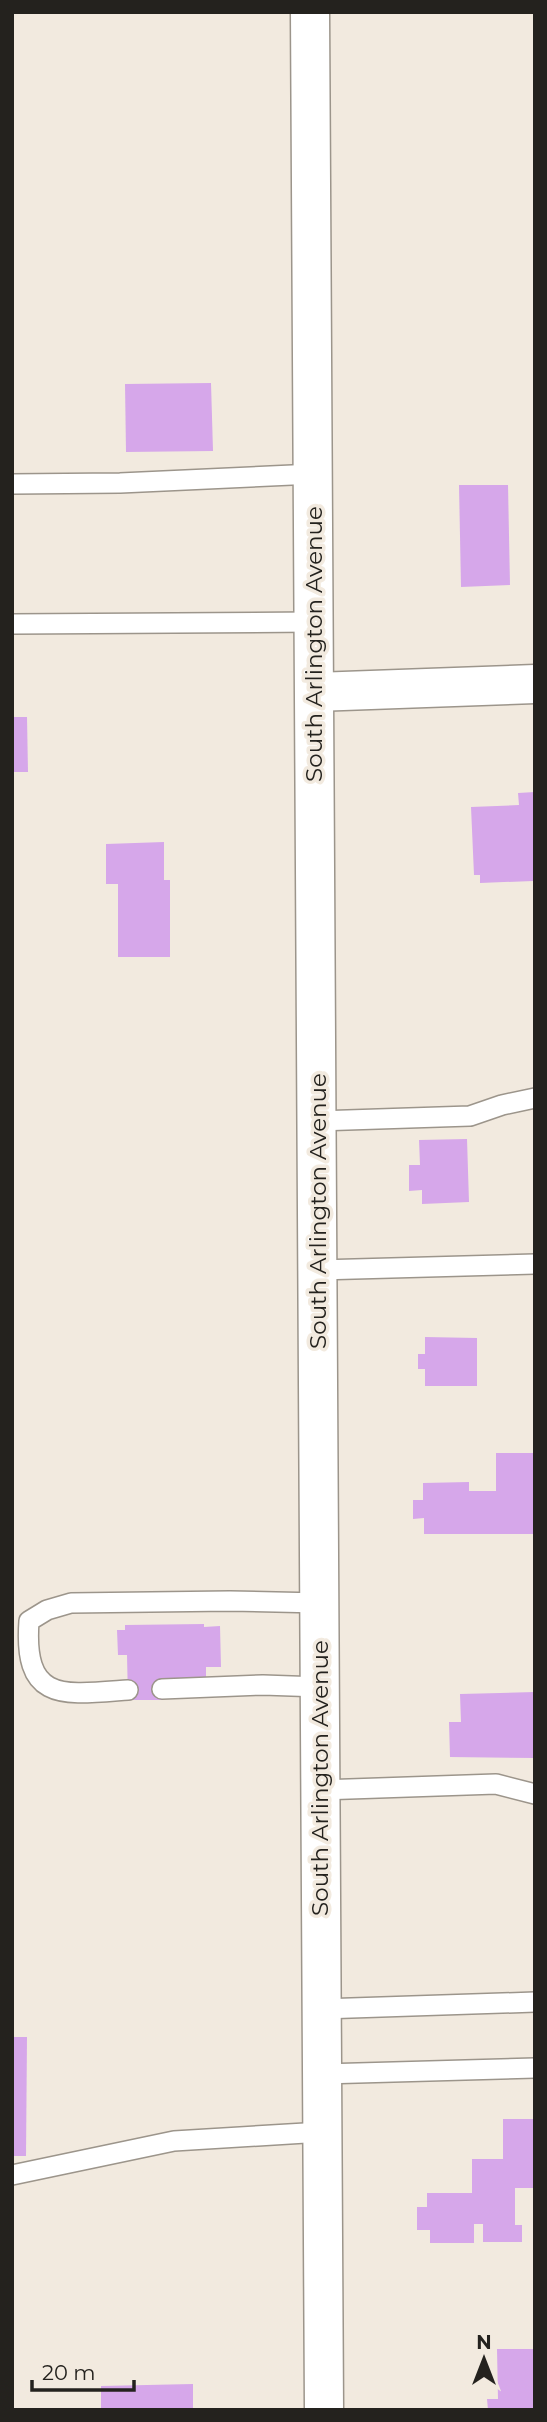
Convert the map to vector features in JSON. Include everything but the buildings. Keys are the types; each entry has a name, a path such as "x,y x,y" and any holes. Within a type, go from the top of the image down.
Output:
{"main road":[{"name":"South Arlington Avenue","path":"310,12 324,2410"},
{"path":"314,692 535,684"}],"lane":[{"path":"12,484 120,483 314,474"},
{"path":"12,624 314,622"},
{"path":"317,1121 470,1116 535,1098"},
{"path":"318,1270 535,1264"},
{"path":"128,1690 82,1694 51,1689 33,1672 28,1639 29,1621 47,1610 71,1603 320,1603"},
{"path":"162,1689 263,1685 320,1688"},
{"path":"320,1790 496,1784 535,1794"},
{"path":"321,2009 535,2002"},
{"path":"322,2074 535,2068"},
{"path":"12,2175 174,2141 322,2132"}]}
